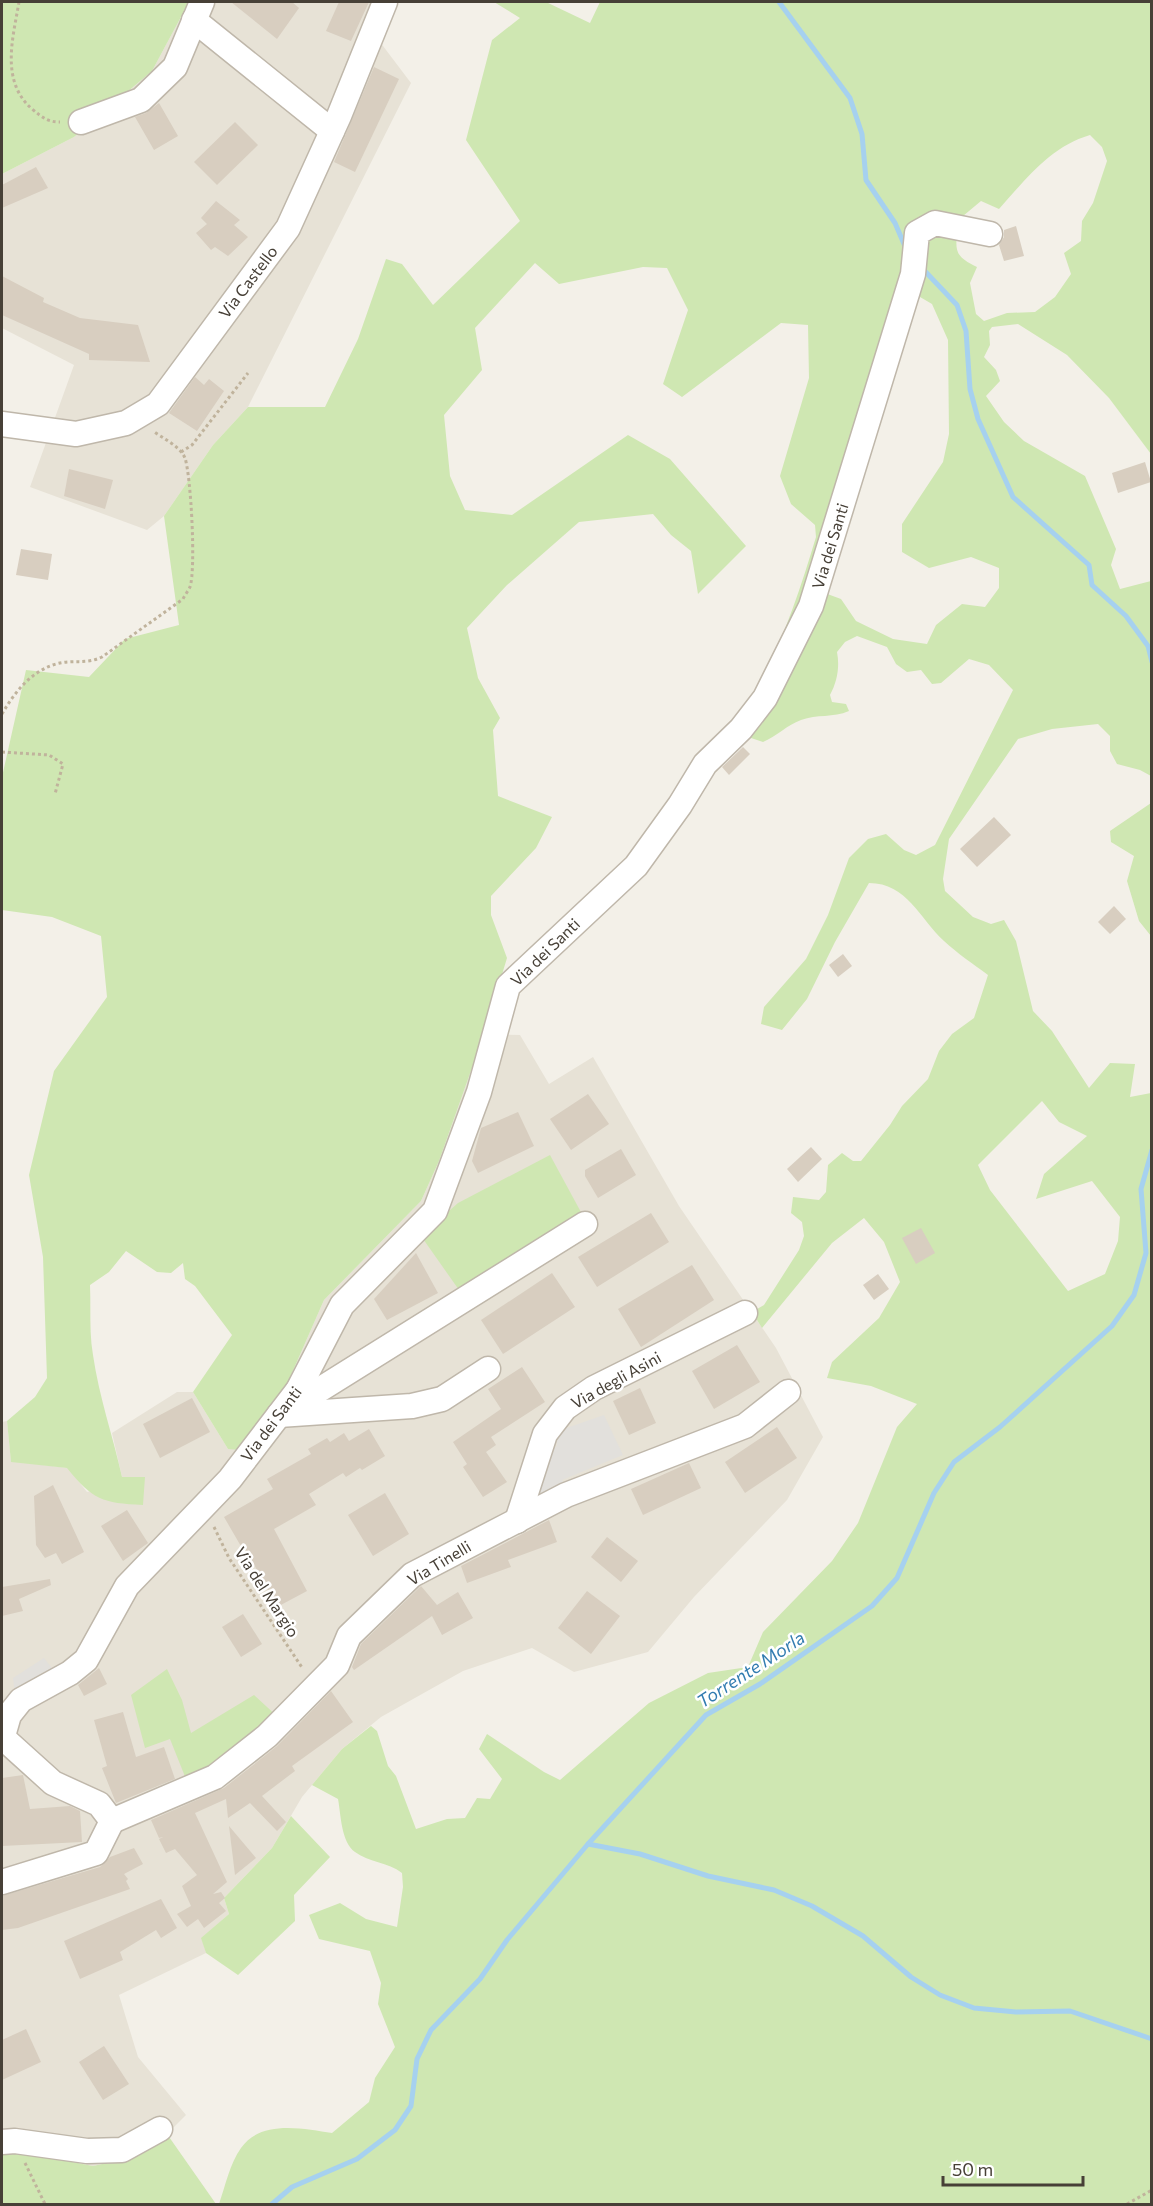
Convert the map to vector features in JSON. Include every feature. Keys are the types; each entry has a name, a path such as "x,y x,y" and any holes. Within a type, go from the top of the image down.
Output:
{"street":[{"name":"Via Castello","path":"2,424 76,434 126,423 158,404 288,228 386,2"},
{"path":"81,122 141,100 175,67 198,11 332,131"},
{"name":"Via dei Santi","path":"2,1737 9,1715 21,1700 70,1673 86,1660 127,1586 230,1479 298,1390 342,1305 435,1211 479,1092 508,986 636,866 680,805 705,764 741,729 765,699 811,606 913,274 917,233 934,223 990,234"},
{"path":"298,1390 316,1392 585,1224"},
{"name":"Via degli Asini","path":"517,1521 545,1434 565,1408 594,1388 745,1313"},
{"path":"279,1415 412,1406 442,1399 488,1370"},
{"name":"Via Tinelli","path":"112,1821 215,1777 267,1736 337,1665 349,1636 412,1575 566,1495 745,1426 788,1392"},
{"path":"2,1737 53,1783 99,1804 112,1821 96,1854 2,1882"},
{"path":"8,2141 60,2149 122,2150 160,2129"}],"path":[{"path":"19,2 9,66 22,100 47,122 81,122"},
{"path":"181,452 192,445 248,373"},
{"path":"2,714 13,695 30,677 57,664 88,663 102,657 183,599 190,587 192,571 190,491 185,458 181,452 134,417"},
{"path":"2,752 49,755 63,764 55,794"},
{"name":"Via del Margio","path":"204,1507 229,1558 315,1687"},
{"path":"8,2141 45,2205"},
{"path":"1126,2205 1152,2190"}],"shaded area":[{"path":"189,2 396,2 380,42 411,83 248,407 213,445 164,516 147,530 30,487 74,365 2,328 2,174 74,137 152,71"},
{"path":"484,1034 520,1035 549,1084 593,1057 679,1206 776,1348 823,1437 787,1500 694,1597 648,1652 574,1672 532,1648 463,1671 381,1717 342,1749 302,1797 272,1848 224,1898 229,1914 202,1938 206,1953 119,1995 138,2057 186,2115 167,2134 134,2157 93,2166 2,2148 2,1422 7,1421 11,1461 68,1468 87,1492 145,1478 122,1477 112,1433 177,1392 193,1392 228,1449 288,1382 324,1300 421,1201 439,1161"},
{"path":"604,1415 623,1455 562,1480 568,1487 532,1502 544,1452 557,1446 555,1432"},
{"path":"44,1658 54,1671 15,1694 13,1678"}],"green space":[{"path":"2,2 189,2 152,71 74,137 2,174"},
{"path":"494,2 546,2 590,23 600,2 1151,2 1151,454 1109,398 1067,355 1018,324 992,327 989,331 990,345 984,357 996,370 1000,381 986,396 1004,422 1024,441 1085,476 1116,549 1111,565 1120,589 1151,581 1151,776 1140,770 1117,764 1110,751 1110,736 1098,724 1052,729 1018,739 949,839 943,879 945,891 973,917 991,924 1004,920 1016,941 1033,1011 1052,1031 1089,1088 1110,1063 1135,1064 1130,1097 1151,1093 1151,2204 219,2204 234,2161 241,2148 250,2139 271,2129 283,2128 332,2133 369,2102 375,2078 395,2047 378,2004 381,1983 370,1951 319,1939 309,1915 340,1903 366,1919 397,1927 403,1887 402,1873 391,1866 366,1858 350,1848 342,1828 338,1799 312,1785 342,1749 371,1726 377,1731 388,1766 396,1776 416,1829 447,1819 465,1818 477,1798 490,1799 502,1779 479,1749 487,1734 560,1780 649,1703 708,1673 748,1667 763,1632 832,1561 858,1523 897,1427 917,1404 871,1386 827,1378 832,1362 879,1318 900,1282 884,1242 864,1218 832,1243 762,1328 752,1312 764,1305 799,1250 804,1236 802,1222 791,1213 793,1197 819,1200 826,1192 828,1165 842,1153 853,1161 861,1161 902,1106 928,1079 939,1051 952,1034 974,1018 988,975 944,941 903,896 893,889 869,883 835,942 807,999 782,1030 761,1024 764,1007 806,959 828,915 849,858 868,839 886,834 904,850 916,855 935,845 1013,690 989,665 969,659 941,683 932,684 921,670 907,672 896,664 887,647 857,636 845,642 837,652 837,674 830,695 832,702 846,704 849,711 801,720 763,742 751,738 741,713 776,650 794,605 816,537 815,525 791,504 780,476 809,378 808,325 781,323 682,397 663,384 688,310 667,268 643,267 559,284 535,263 475,328 482,370 444,415 450,476 465,510 512,515 628,435 670,459 746,546 698,594 691,551 671,535 653,514 579,522 507,585 467,628 478,678 500,718 493,730 498,796 552,817 536,848 491,896 491,915 507,958 484,1034 439,1161 421,1201 324,1300 288,1382 242,1450 228,1449 193,1392 232,1335 195,1286 185,1279 183,1263 171,1273 157,1272 126,1251 109,1272 90,1285 91,1338 99,1386 122,1477 145,1477 143,1505 117,1503 99,1498 84,1487 67,1468 11,1462 7,1421 35,1397 47,1378 43,1257 29,1175 54,1071 107,997 101,936 52,917 2,910 2,777 26,670 89,677 125,639 179,625 164,516 213,445 248,407 325,407 358,339 386,259 402,264 433,305 520,221 466,140 492,40 520,18","holes":["1090,135 1102,147 1107,161 1093,203 1082,221 1081,241 1064,253 1071,274 1055,297 1035,312 1007,313 984,321 976,314 970,283 977,267 959,254 956,244 957,221 981,201 999,209 1051,156 1063,147","920,297 932,304 948,340 949,434 943,462 902,524 902,552 929,568 971,557 999,568 999,588 985,607 962,604 936,625 927,644 893,639 856,621 841,599 811,588 904,330","1042,1101 1059,1122 1087,1136 1044,1174 1036,1199 1092,1181 1120,1217 1118,1241 1105,1274 1068,1291 990,1190 978,1165"]},
{"path":"1151,803 1151,936 1139,921 1127,881 1134,856 1111,842 1110,831"},
{"path":"550,1155 582,1214 459,1290 421,1236 458,1203"},
{"path":"167,1669 182,1700 191,1733 254,1695 279,1718 215,1769 186,1779 170,1739 145,1748 131,1695"},
{"path":"291,1816 330,1857 294,1895 295,1921 238,1975 206,1953 201,1938 229,1914 224,1898 272,1848"},
{"path":"167,2134 216,2204 2,2204 2,2148 93,2166 134,2157"}],"building":[{"path":"231,2 292,2 299,8 277,39"},
{"path":"339,2 369,2 351,41 326,31"},
{"path":"374,67 399,79 355,172 334,162"},
{"path":"159,103 178,136 154,150 135,117 146,113"},
{"path":"235,122 258,145 217,185 194,162"},
{"path":"36,167 48,188 2,208 2,185"},
{"path":"216,201 240,220 234,225 248,237 228,256 215,247 211,250 196,233 207,224 201,218"},
{"path":"1016,226 1024,256 1004,261 999,245 1004,237 1004,230"},
{"path":"2,276 44,298 43,302 80,318 138,325 150,362 89,360 89,354 2,315"},
{"path":"195,377 204,385 209,379 224,391 197,431 169,413"},
{"path":"1145,462 1151,482 1118,493 1112,473"},
{"path":"69,469 113,480 105,509 64,496"},
{"path":"21,549 52,554 48,580 16,575"},
{"path":"743,747 750,754 729,775 722,767"},
{"path":"994,817 1011,835 977,867 960,849"},
{"path":"1114,906 1126,919 1110,934 1098,922"},
{"path":"843,954 852,966 838,977 829,965"},
{"path":"588,1094 609,1124 571,1150 550,1119"},
{"path":"518,1112 534,1146 478,1173 472,1161 481,1128"},
{"path":"811,1147 822,1159 798,1182 787,1169"},
{"path":"621,1149 636,1175 598,1198 585,1176 585,1170"},
{"path":"651,1213 669,1242 597,1287 578,1257"},
{"path":"921,1228 935,1253 916,1264 902,1238"},
{"path":"416,1253 438,1293 387,1320 374,1299"},
{"path":"692,1265 714,1300 641,1347 618,1309"},
{"path":"552,1273 575,1307 503,1354 481,1320"},
{"path":"878,1274 889,1289 874,1300 863,1285"},
{"path":"737,1345 760,1382 714,1409 692,1371"},
{"path":"522,1367 545,1402 491,1437 496,1445 486,1452 507,1482 483,1497 463,1467 467,1464 453,1442 501,1409 488,1389"},
{"path":"640,1388 656,1423 629,1435 613,1401"},
{"path":"192,1398 210,1432 160,1458 143,1424"},
{"path":"777,1427 797,1458 745,1493 725,1462"},
{"path":"369,1429 385,1456 346,1477 343,1473 309,1494 316,1505 274,1529 307,1591 277,1607 244,1546 242,1548 224,1517 273,1489 267,1479 311,1454 308,1449 327,1438 330,1442 344,1433 349,1441"},
{"path":"689,1463 701,1488 643,1515 631,1489"},
{"path":"53,1485 84,1552 62,1564 56,1553 45,1558 36,1545 34,1496"},
{"path":"385,1493 409,1534 373,1556 348,1515"},
{"path":"127,1510 148,1543 123,1561 101,1526"},
{"path":"549,1520 557,1542 508,1560 511,1567 467,1583 461,1566"},
{"path":"607,1537 638,1561 621,1582 591,1557"},
{"path":"50,1579 51,1585 19,1599 23,1611 2,1616 2,1587"},
{"path":"421,1586 437,1605 458,1592 473,1618 442,1635 432,1616 354,1670 352,1667 361,1644"},
{"path":"587,1591 620,1616 591,1654 558,1628"},
{"path":"243,1614 262,1644 241,1657 222,1627"},
{"path":"99,1668 107,1684 84,1696 78,1685"},
{"path":"331,1691 353,1722 292,1766 295,1771 262,1796 286,1822 277,1831 250,1803 228,1818 226,1799 195,1813 227,1882 213,1894 221,1892 225,1898 219,1903 226,1911 204,1928 198,1919 187,1927 177,1914 191,1906 182,1886 197,1875 175,1849 166,1853 159,1839 163,1837 159,1838 151,1820 224,1788 277,1746"},
{"path":"123,1712 136,1757 164,1747 175,1779 116,1803 102,1768 107,1766 94,1720"},
{"path":"23,1775 30,1809 70,1806 80,1811 82,1842 2,1846 2,1778"},
{"path":"229,1826 256,1858 235,1875"},
{"path":"134,1848 143,1864 124,1874 128,1879 126,1881 130,1889 18,1928 2,1930 2,1896 100,1867 110,1857"},
{"path":"161,1899 177,1928 161,1938 156,1930 120,1952 123,1960 80,1979 64,1941"},
{"path":"26,2029 41,2062 2,2080 2,2040"},
{"path":"104,2046 129,2084 103,2100 79,2062"}],"waterway":[{"path":"779,2 850,98 862,134 866,180 895,223 907,251"},
{"path":"921,267 957,305 966,331 970,389 978,419 1013,497 1089,565 1092,585 1126,616 1148,646 1152,662"},
{"name":"Torrente Morla","path":"272,2204 292,2187 357,2159 395,2130 411,2106 417,2059 431,2030 480,1979 507,1940 588,1844 706,1715 760,1684 872,1606 897,1578 934,1493 954,1462 1000,1427 1112,1326 1134,1295 1146,1253 1141,1189 1152,1150"},
{"path":"588,1844 640,1854 708,1876 774,1890 812,1906 863,1936 911,1977 940,1995 974,2008 1016,2012 1070,2011 1152,2039"}]}
